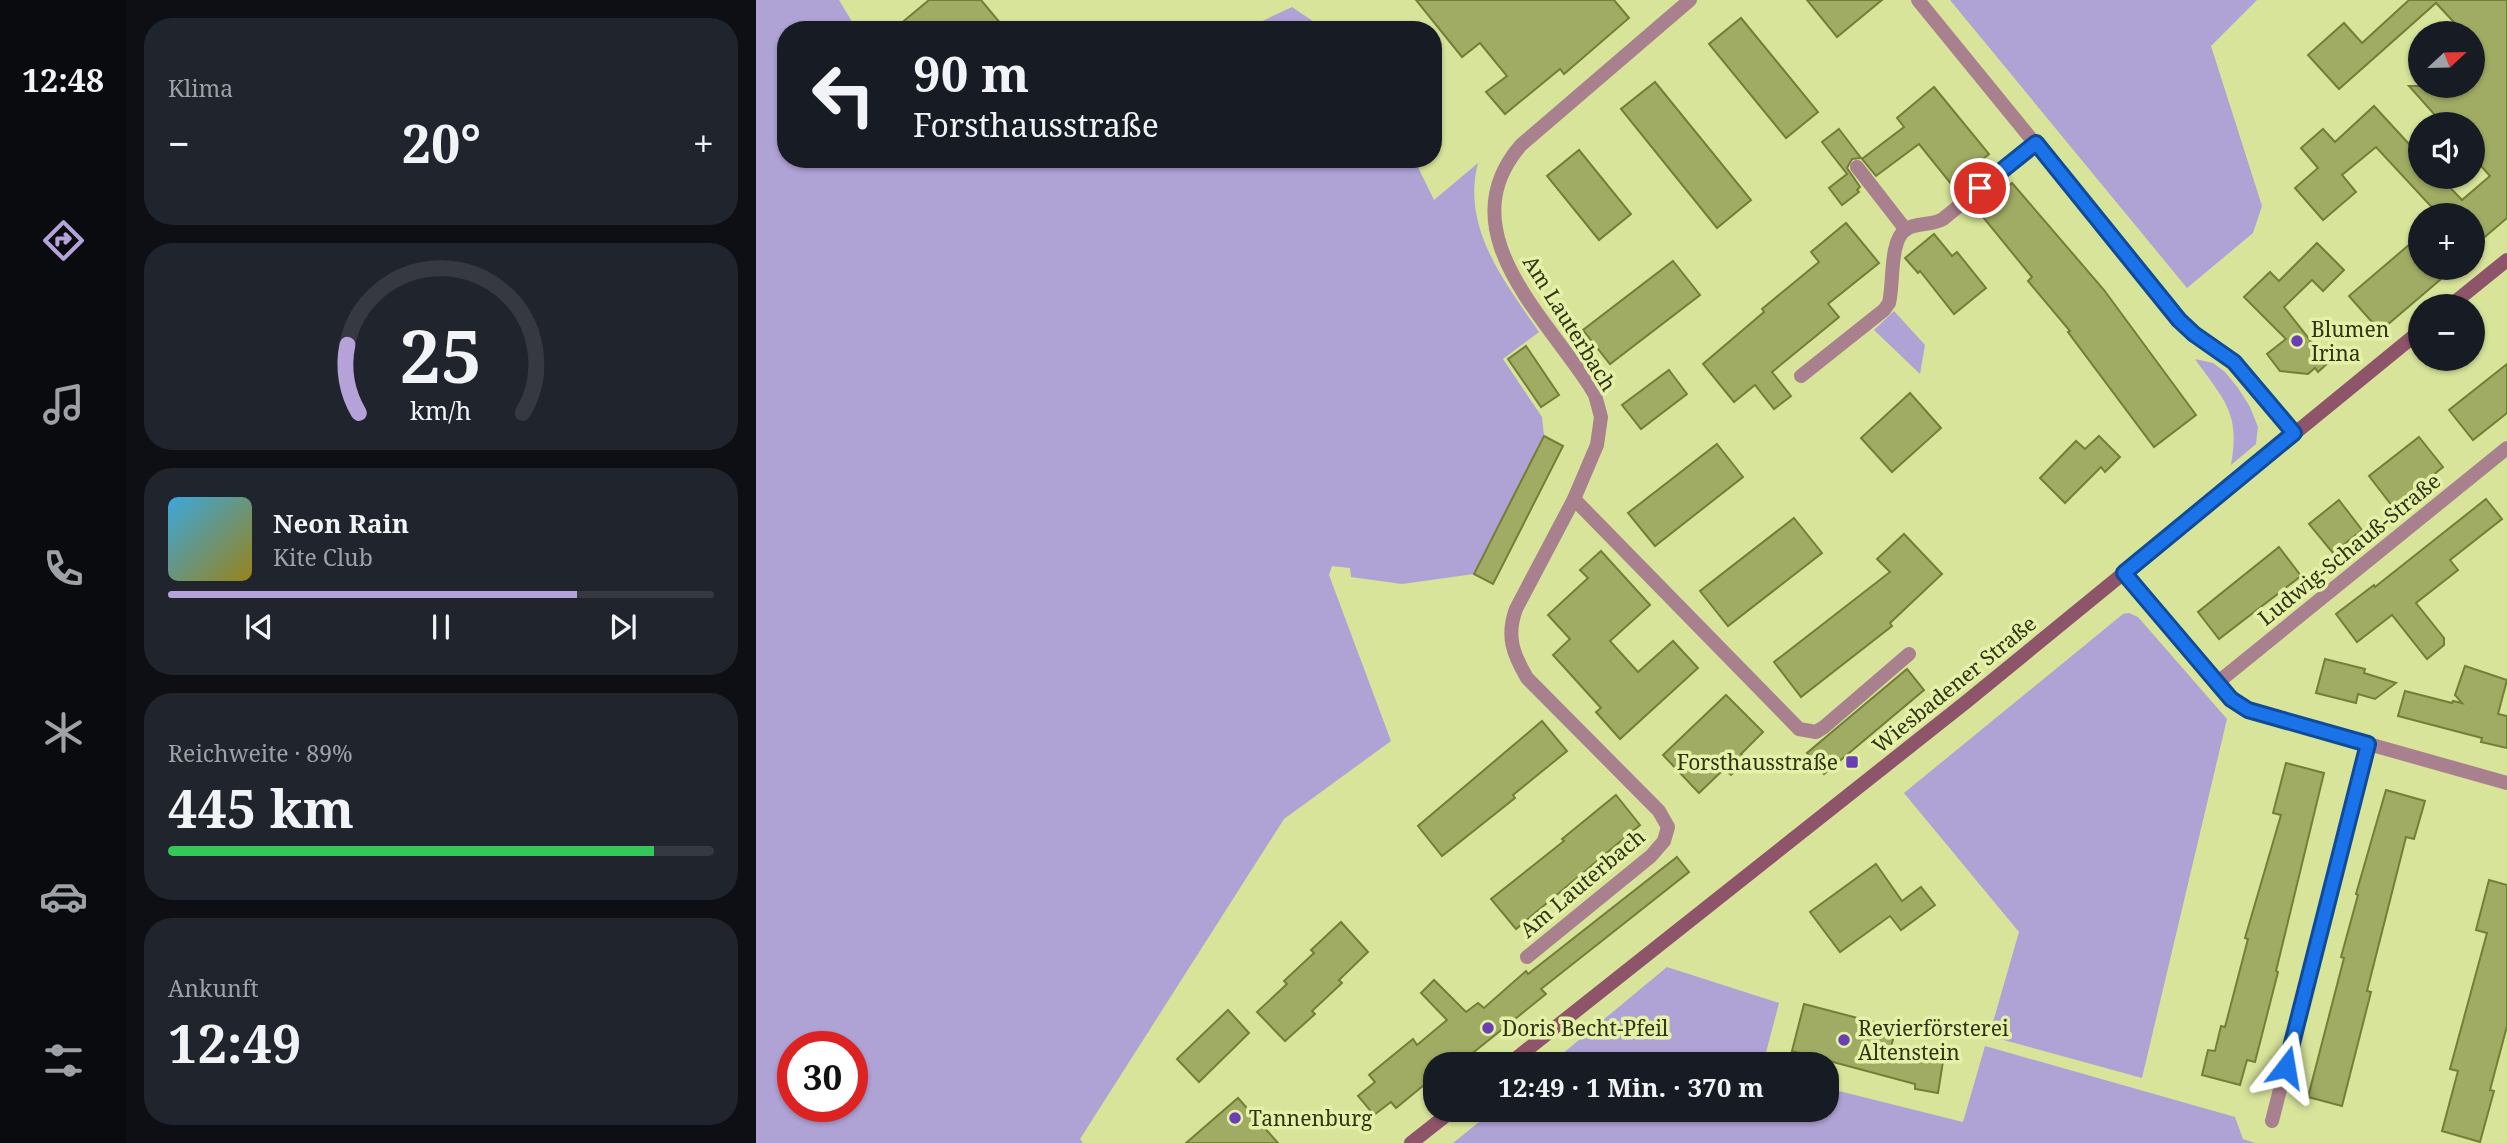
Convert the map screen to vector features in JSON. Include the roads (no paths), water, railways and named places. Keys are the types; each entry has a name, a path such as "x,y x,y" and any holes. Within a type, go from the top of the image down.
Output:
{"main road":[{"path":"2465,294 2507,260"},
{"name":"Wiesbadener Straße","path":"1524,1052 1671,933 1852,793 2408,341"},
{"path":"1411,1143 1438,1122"}],"street":[{"name":"Am Lauterbach","path":"1527,957 1651,856 1659,848 1668,827 1659,811 1527,678 1513,651 1511,622 1574,499 1597,445 1601,417 1589,385 1525,295 1506,261 1494,224 1494,197 1503,168 1521,145 1690,0"},
{"path":"1918,0 2179,320 2234,362 2294,433"},
{"path":"1801,376 1884,310 1889,303 1896,245 1906,230 1943,219 2036,143"},
{"path":"1857,167 1906,230"},
{"name":"Ludwig-Schauß-Straße","path":"2217,683 2507,448"},
{"path":"1574,499 1800,729 1816,732 1824,727 1909,654"},
{"path":"2124,573 2231,699 2248,710 2507,783"},
{"path":"2272,1121 2368,744"}],"place":[{"name":"Blumen Irina","path":"2297,341"},
{"name":"Forsthausstraße","path":"1852,762"},
{"name":"Doris Becht-Pfeil","path":"1488,1028"},
{"name":"Revierförsterei Altenstein","path":"1844,1040"},
{"name":"Tannenburg","path":"1235,1118"}]}
